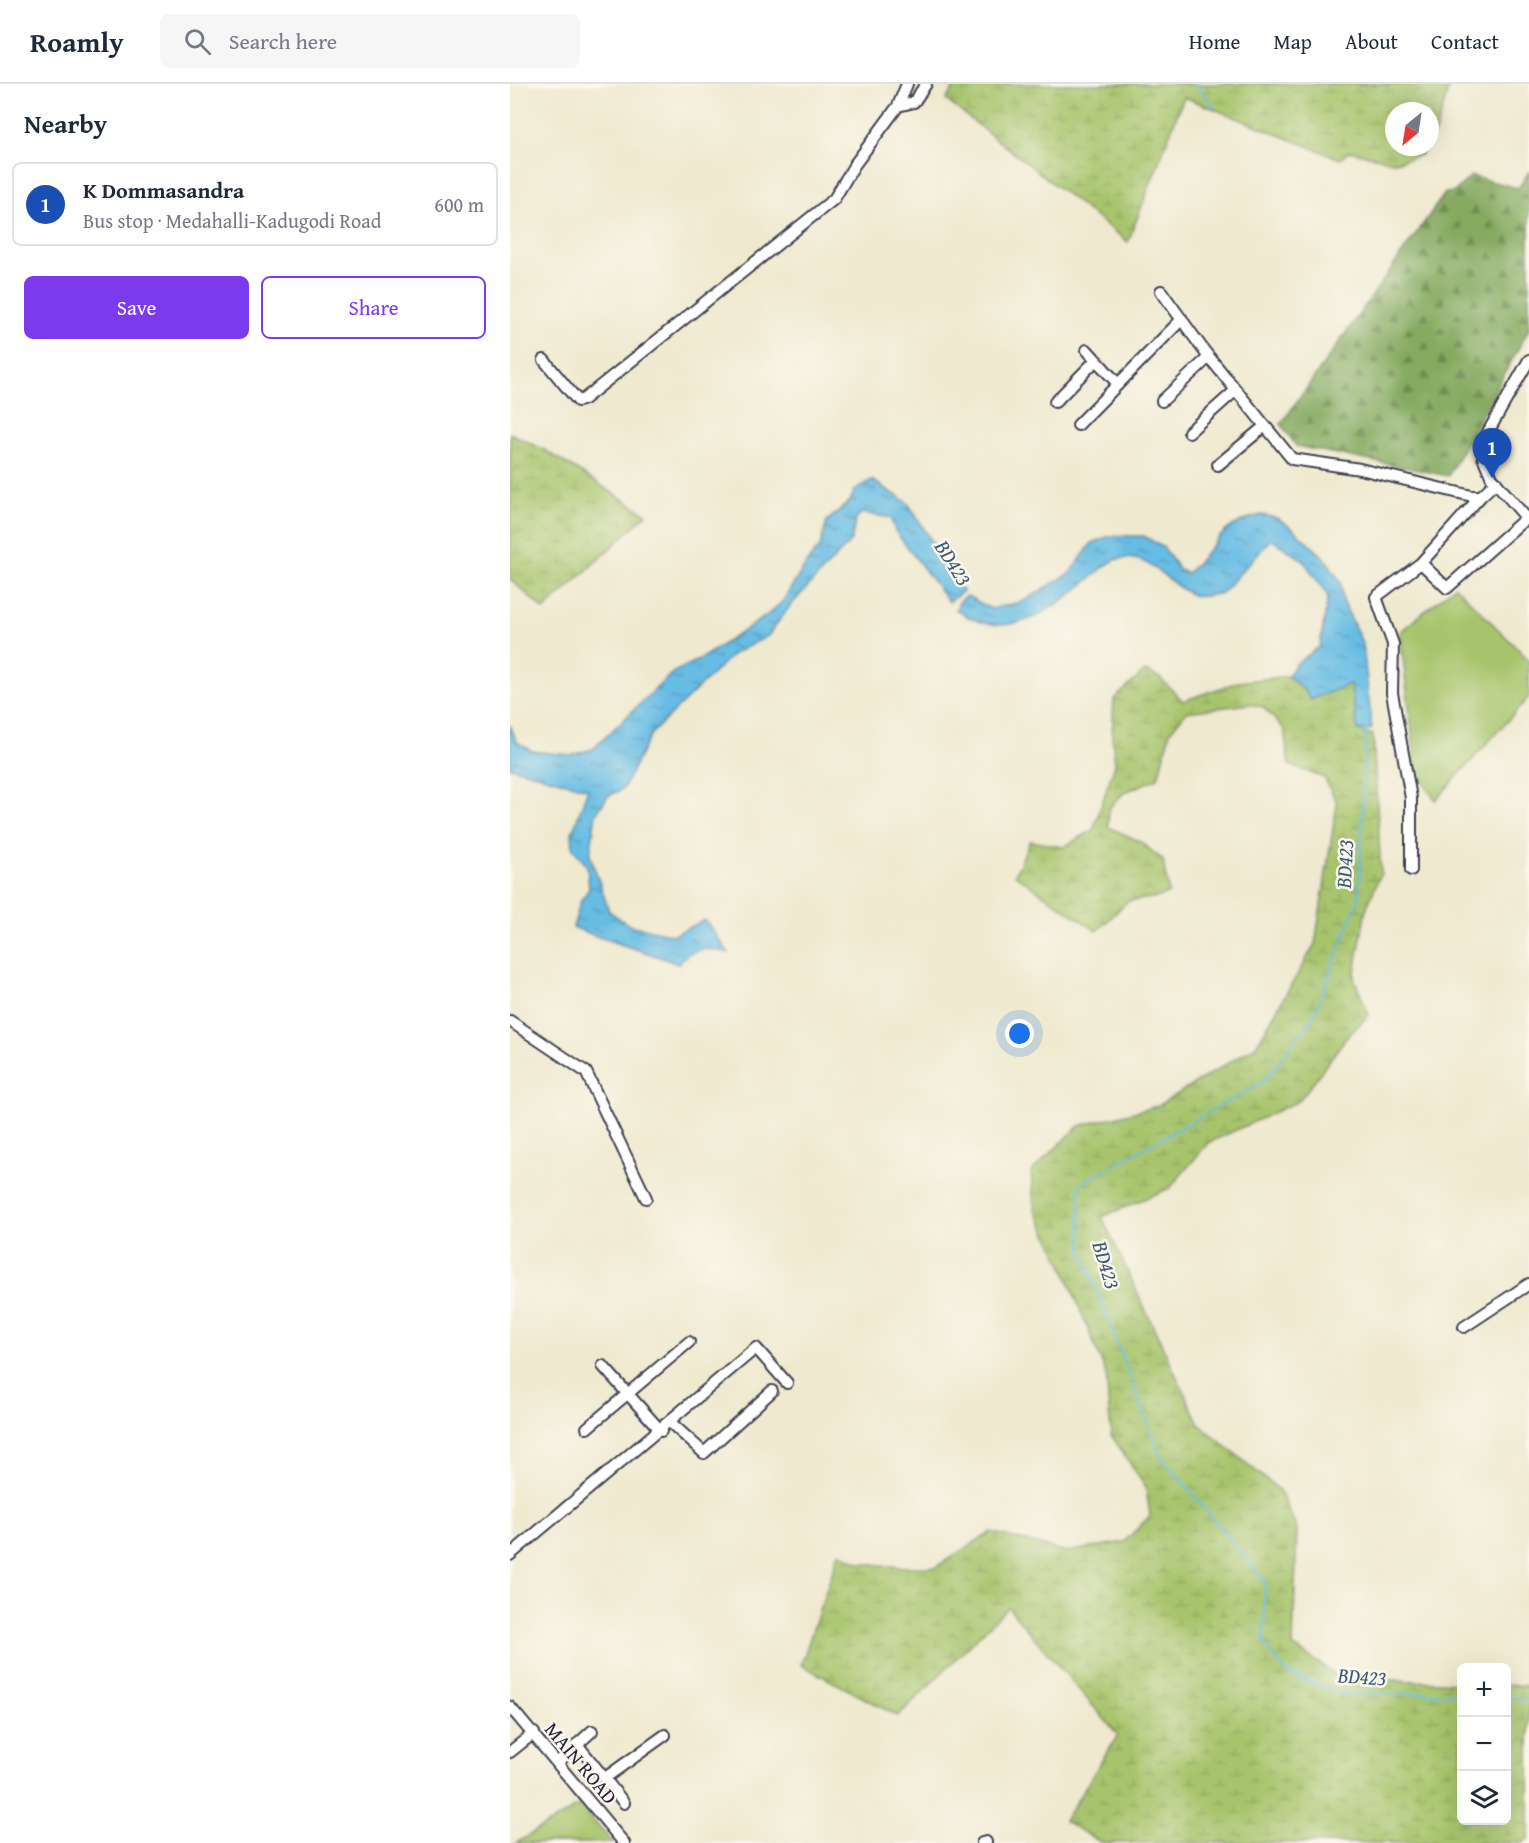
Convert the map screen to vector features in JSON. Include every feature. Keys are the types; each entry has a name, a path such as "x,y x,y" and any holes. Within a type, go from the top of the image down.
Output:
{"street":[{"path":"544,360 578,401 584,399 834,199 855,164 898,106 907,84"},
{"path":"898,106 914,102 926,84"},
{"path":"1161,291 1209,357 1292,459 1360,469 1481,496"},
{"path":"1078,425 1182,319"},
{"path":"1087,350 1118,384"},
{"path":"1162,401 1209,357"},
{"path":"1055,402 1096,360"},
{"path":"1421,562 1447,588 1528,520 1496,482 1483,457 1484,439 1529,360"},
{"path":"1189,432 1236,390"},
{"path":"1218,465 1265,426"},
{"path":"1411,870 1411,798 1392,693 1393,644 1376,597 1421,562 1496,482"},
{"path":"510,1021 586,1072 646,1198"},
{"path":"1464,1327 1529,1284"},
{"path":"586,1428 689,1342"},
{"path":"510,1556 671,1423 756,1348 787,1383"},
{"path":"603,1366 661,1431"},
{"path":"671,1423 704,1454 772,1391"},
{"name":"MAIN ROAD","path":"510,1707 624,1843"},
{"path":"558,1762 592,1731"},
{"path":"510,1752 534,1734"},
{"path":"605,1778 665,1735"},
{"path":"577,1744 624,1803"}],"green space":[{"path":"956,84 1450,84 1439,121 1439,102 1385,102 1385,156 1417,156 1395,162 1350,151 1340,159 1184,97 1128,242 946,100"},
{"path":"1529,172 1529,329 1448,476 1296,446 1281,424 1445,193 1454,192 1471,176 1518,188"},
{"path":"510,433 546,451 647,514 544,610 510,579"},
{"path":"1455,586 1529,660 1529,697 1436,800 1417,775 1400,632"},
{"path":"1145,671 1160,678 1183,701 1238,682 1288,676 1305,691 1350,683 1358,731 1373,735 1381,873 1366,909 1354,978 1369,1015 1346,1038 1299,1101 1208,1143 1170,1188 1102,1217 1199,1424 1279,1490 1297,1529 1293,1646 1341,1678 1457,1683 1457,1825 1511,1825 1511,1685 1529,1686 1529,1838 1523,1843 1102,1843 1064,1821 1118,1735 1008,1607 898,1716 801,1665 839,1552 860,1563 901,1567 936,1567 991,1532 1067,1552 1124,1542 1150,1516 1146,1487 1111,1435 1106,1374 1064,1269 1034,1207 1031,1172 1079,1126 1158,1106 1256,1046 1315,944 1337,803 1324,778 1289,765 1284,729 1263,707 1250,704 1186,712 1170,732 1158,778 1125,792 1109,808 1108,827 1139,841 1163,860 1169,893 1159,897 1128,901 1097,931 1015,875 1030,841 1064,847 1093,830 1115,764 1112,735 1114,699"},
{"path":"580,1805 613,1843 516,1843"}],"water":[{"path":"872,480 908,503 963,591 949,602 895,531 891,518 861,513 856,519 851,541 789,607 768,636 733,654 651,734 623,789 608,796 596,814 590,855 609,911 629,925 673,935 705,920 729,953 715,950 695,951 678,964 573,927 581,900 589,889 587,866 573,848 572,833 588,789 510,767 510,725 517,742 532,751 571,755 593,749 672,673 705,656 765,617 782,602 810,558 820,547 827,521 850,501 855,490"},
{"path":"1261,515 1277,518 1292,528 1325,558 1341,582 1343,601 1363,645 1372,729 1358,731 1350,684 1310,700 1305,691 1288,676 1295,665 1320,646 1328,596 1303,560 1271,539 1222,593 1195,596 1175,585 1148,564 1127,558 1111,562 1056,605 1025,621 992,624 974,620 956,610 959,602 967,596 991,609 1024,601 1070,573 1092,543 1110,536 1144,536 1164,548 1179,570 1187,573 1226,531 1235,524"}],"waterway":[{"path":"1197,84 1215,108"},
{"name":"BD423","path":"1366,729 1359,898 1313,1017 1264,1081 1079,1185 1082,1251 1160,1455 1265,1581 1264,1643 1287,1673 1340,1694 1457,1693"},
{"name":"BD423","path":"1511,1698 1529,1701"}],"place":[{"name":"K Dommasandra","path":"1492,478"}]}
